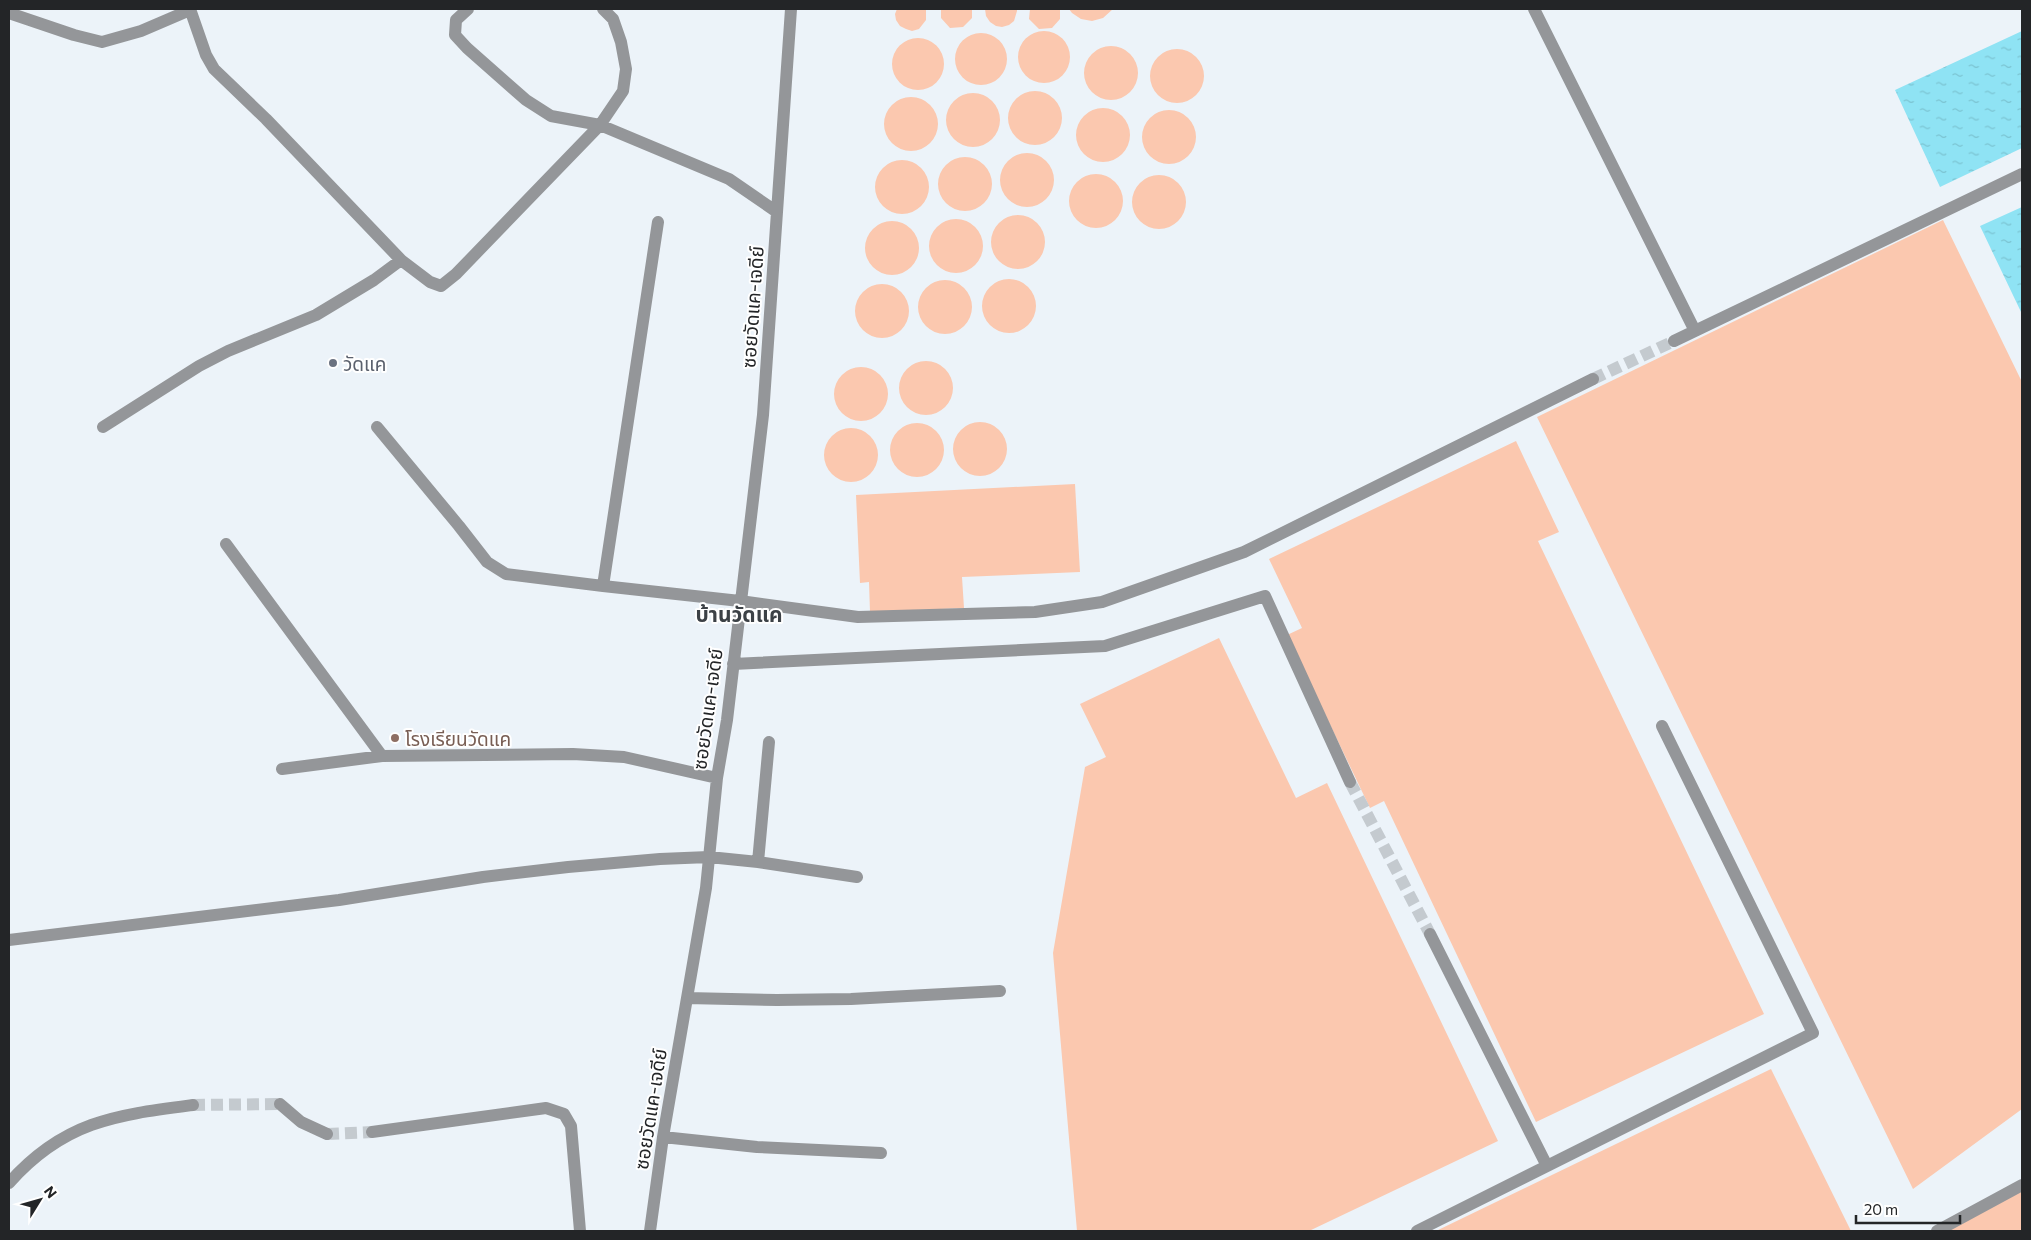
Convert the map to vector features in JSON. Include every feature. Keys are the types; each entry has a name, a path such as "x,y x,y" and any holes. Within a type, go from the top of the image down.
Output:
{"street":[{"path":"9,13 74,35 102,42 141,31 190,9 206,55 214,69 266,119 401,260 430,282 441,286 456,274 600,125 623,90 626,69 621,42 613,19 603,9"},
{"path":"468,9 456,20 455,35 526,100 551,116 600,125 730,179 777,212"},
{"name":"ซอยวัดแค-เจดีย์","path":"650,1231 663,1137 710,857 717,778 727,720 763,415 791,9"},
{"path":"1534,9 1695,331"},
{"path":"1674,341 2022,174"},
{"path":"602,586 658,222"},
{"path":"103,427 199,366 316,315 374,280 401,260"},
{"path":"377,427 487,562 506,574 740,600 858,617 1034,612 1102,602 1244,552 1593,379"},
{"path":"226,544 382,756"},
{"path":"733,664 1105,646 1265,596 1350,782"},
{"path":"1417,1231 1813,1033 1662,726"},
{"path":"758,862 769,742"},
{"path":"282,769 382,756 573,754 624,758 717,778"},
{"path":"9,940 340,900 483,877 660,859 710,857 758,862 857,878"},
{"path":"1430,934 1547,1166"},
{"path":"687,998 842,999 1000,991"},
{"path":"280,1104 301,1122 327,1134"},
{"path":"9,1183 51,1145 87,1125 130,1113 193,1105"},
{"path":"372,1132 546,1108 564,1114 571,1126 580,1231"},
{"path":"663,1137 757,1147 881,1153"},
{"path":"1938,1231 2022,1185"}],"water":[{"path":"2022,31 2022,148 1940,187 1895,90"},
{"path":"2022,207 2022,314 1980,226"}],"building":[{"path":"897,9 926,9 926,20 919,29 912,31 906,29 900,26 896,20 895,14"},
{"path":"941,9 972,9 972,18 963,27 950,28 941,18"},
{"path":"985,9 1017,9 1017,11 1014,21 1002,27 990,22 986,16"},
{"path":"1030,9 1060,9 1060,19 1052,28 1039,29 1029,19"},
{"path":"1069,9 1113,9 1103,18 1092,21 1081,19"},
{"path":"1039,31 1049,31 1063,38 1070,52 1070,62 1063,76 1049,83 1039,83 1029,79 1022,72 1018,62 1018,52 1022,42 1029,35"},
{"path":"976,33 986,33 1000,40 1007,54 1007,64 1000,78 986,85 976,85 966,81 959,74 955,64 955,54 959,44 966,37"},
{"path":"913,38 923,38 937,45 944,59 944,69 937,83 923,90 913,90 903,86 896,79 892,69 892,59 896,49 903,42"},
{"path":"1111,46 1121,48 1130,54 1136,63 1138,73 1136,83 1130,92 1121,98 1111,100 1101,98 1092,92 1086,83 1084,73 1086,63 1092,54 1101,48"},
{"path":"1177,49 1187,51 1196,57 1202,66 1204,76 1202,86 1196,95 1187,101 1177,103 1167,101 1158,95 1152,86 1150,76 1152,66 1158,57 1167,51"},
{"path":"1035,91 1045,93 1054,99 1060,108 1062,118 1060,128 1054,137 1045,143 1035,145 1025,143 1016,137 1010,128 1008,118 1010,108 1016,99 1025,93"},
{"path":"973,93 983,95 992,101 998,110 1000,120 998,130 992,139 983,145 973,147 963,145 954,139 948,130 946,120 948,110 954,101 963,95"},
{"path":"911,97 921,99 930,105 936,114 938,124 936,134 930,143 921,149 911,151 901,149 892,143 886,134 884,124 886,114 892,105 901,99"},
{"path":"1103,108 1113,110 1122,116 1128,125 1130,135 1128,145 1122,154 1113,160 1103,162 1093,160 1084,154 1078,145 1076,135 1078,125 1084,116 1093,110"},
{"path":"1169,110 1179,112 1188,118 1194,127 1196,137 1194,147 1188,156 1179,162 1169,164 1159,162 1150,156 1144,147 1142,137 1144,127 1150,118 1159,112"},
{"path":"1027,153 1037,155 1046,161 1052,170 1054,180 1052,190 1046,199 1037,205 1027,207 1017,205 1008,199 1002,190 1000,180 1002,170 1008,161 1017,155"},
{"path":"965,157 975,159 984,165 990,174 992,184 990,194 984,203 975,209 965,211 955,209 946,203 940,194 938,184 940,174 946,165 955,159"},
{"path":"902,160 912,162 921,168 927,177 929,187 927,197 921,206 912,212 902,214 892,212 883,206 877,197 875,187 877,177 883,168 892,162"},
{"path":"1096,174 1106,176 1115,182 1121,191 1123,201 1121,211 1115,220 1106,226 1096,228 1086,226 1077,220 1071,211 1069,201 1071,191 1077,182 1086,176"},
{"path":"1159,175 1169,177 1178,183 1184,192 1186,202 1184,212 1178,221 1169,227 1159,229 1149,227 1140,221 1134,212 1132,202 1134,192 1140,183 1149,177"},
{"path":"1018,215 1028,217 1037,223 1043,232 1045,242 1043,252 1037,261 1028,267 1018,269 1008,267 999,261 993,252 991,242 993,232 999,223 1008,217"},
{"path":"956,219 966,221 975,227 981,236 983,246 981,256 975,265 966,271 956,273 946,271 937,265 931,256 929,246 931,236 937,227 946,221"},
{"path":"1943,220 2022,382 2022,1109 1913,1189 1537,417"},
{"path":"892,221 902,223 911,229 917,238 919,248 917,258 911,267 902,273 892,275 882,273 873,267 867,258 865,248 867,238 873,229 882,223"},
{"path":"1009,279 1019,281 1028,287 1034,296 1036,306 1034,316 1028,325 1019,331 1009,333 999,331 990,325 984,316 982,306 984,296 990,287 999,281"},
{"path":"945,280 955,282 964,288 970,297 972,307 970,317 964,326 955,332 945,334 935,332 926,326 920,317 918,307 920,297 926,288 935,282"},
{"path":"882,284 892,286 901,292 907,301 909,311 907,321 901,330 892,336 882,338 872,336 863,330 857,321 855,311 857,301 863,292 872,286"},
{"path":"926,361 936,363 945,369 951,378 953,388 951,398 945,407 936,413 926,415 916,413 907,407 901,398 899,388 901,378 907,369 916,363"},
{"path":"861,367 871,369 880,375 886,384 888,394 886,404 880,413 871,419 861,421 851,419 842,413 836,404 834,394 836,384 842,375 851,369"},
{"path":"980,422 990,424 999,430 1005,439 1007,449 1005,459 999,468 990,474 980,476 970,474 961,468 955,459 953,449 955,439 961,430 970,424"},
{"path":"917,423 927,425 936,431 942,440 944,450 942,460 936,469 927,475 917,477 907,475 898,469 892,460 890,450 892,440 898,431 907,425"},
{"path":"851,428 861,430 870,436 876,445 878,455 876,465 870,474 861,480 851,482 841,480 832,474 826,465 824,455 826,445 832,436 841,430"},
{"path":"1516,441 1559,532 1538,541 1764,1014 1536,1122 1384,801 1370,808 1287,635 1302,628 1269,559"},
{"path":"1075,484 1080,572 962,577 964,608 870,612 869,582 860,583 856,495"},
{"path":"1219,638 1296,798 1327,783 1498,1141 1309,1231 1077,1231 1053,953 1085,767 1106,757 1080,704"},
{"path":"1771,1069 1851,1231 1436,1231"},
{"path":"2022,1191 2022,1231 1948,1231"}],"tunnel":[{"path":"1593,379 1674,341"},
{"path":"1350,782 1430,934"},
{"path":"193,1105 280,1104"},
{"path":"327,1134 372,1132"}],"place":[{"name":"วัดแค","path":"333,363"},
{"name":"โรงเรียนวัดแค","path":"395,738"}],"district":[{"name":"บ้านวัดแค","path":"739,613"}]}
